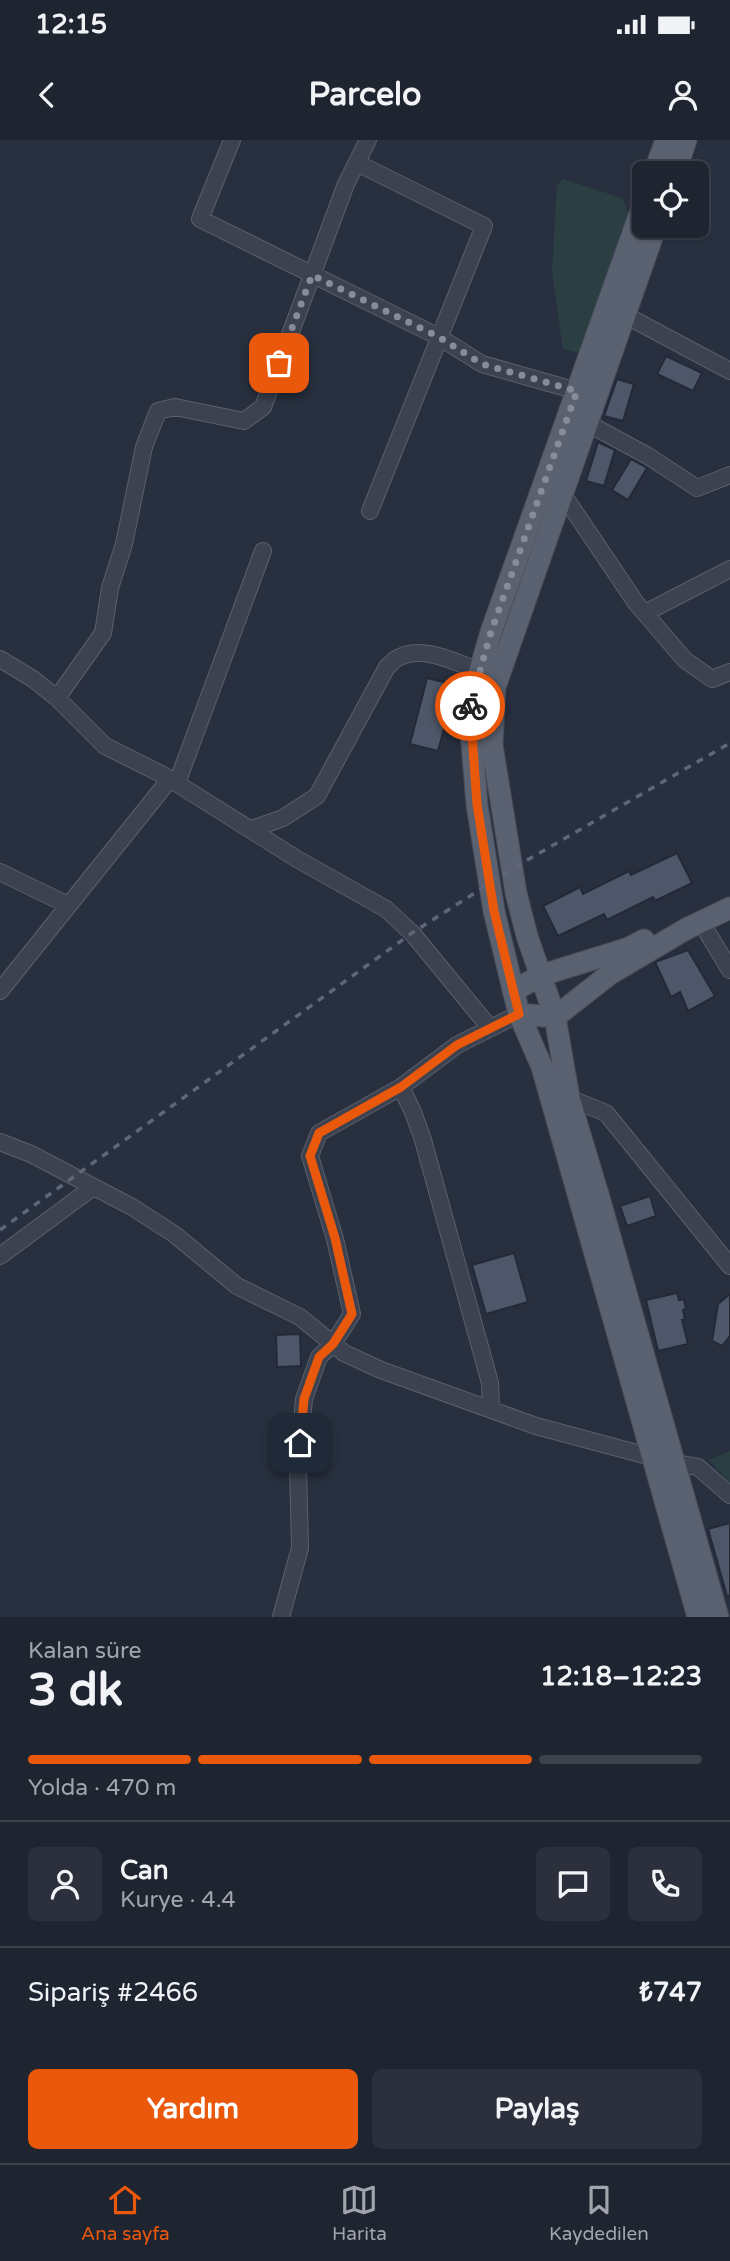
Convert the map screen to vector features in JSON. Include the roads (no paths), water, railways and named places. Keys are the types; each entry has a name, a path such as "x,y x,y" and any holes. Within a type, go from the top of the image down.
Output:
{"main road":[{"path":"658,161 666,140"},
{"path":"679,161 687,140"},
{"path":"632,236 496,619 469,708 477,804 494,911 513,991 519,1014 542,1068 698,1617"},
{"path":"652,238 495,687 492,745 516,892 527,936 555,1017 569,1098 718,1617"},
{"path":"513,991 542,975 629,948 730,896"},
{"path":"519,1014 555,1017 610,974 730,908"}],"street":[{"path":"233,140 200,219 439,337 482,364 577,391"},
{"path":"57,698 103,633 110,588 124,544 144,447 158,411 175,407 244,421 263,407 346,184 368,140"},
{"path":"356,163 484,226 370,511"},
{"path":"625,314 730,371"},
{"path":"587,423 648,456 697,488 730,475"},
{"path":"562,493 645,613 685,660 712,678 730,671"},
{"path":"0,991 68,905 173,781 263,551"},
{"path":"645,613 730,569"},
{"path":"252,829 283,818 317,796 387,667 399,657 416,654 438,656 480,671"},
{"path":"0,659 33,679 57,698 105,746 173,781 297,859 386,909 412,933 490,1028"},
{"path":"0,872 68,905"},
{"path":"701,922 730,970"},
{"path":"281,1617 300,1548 298,1465 304,1399 319,1357 333,1344 352,1314 335,1238 310,1156 319,1133 401,1087 457,1045 519,1014"},
{"path":"401,1087 413,1112 426,1154 489,1383 491,1409"},
{"path":"569,1098 606,1113 730,1266"},
{"path":"0,1142 31,1154 132,1208 174,1234 237,1286 300,1317 344,1353 381,1370 536,1426 698,1467 730,1495"},
{"path":"0,1256 92,1188"}],"railway":[{"path":"0,1230 412,933 522,863 730,743"}]}
